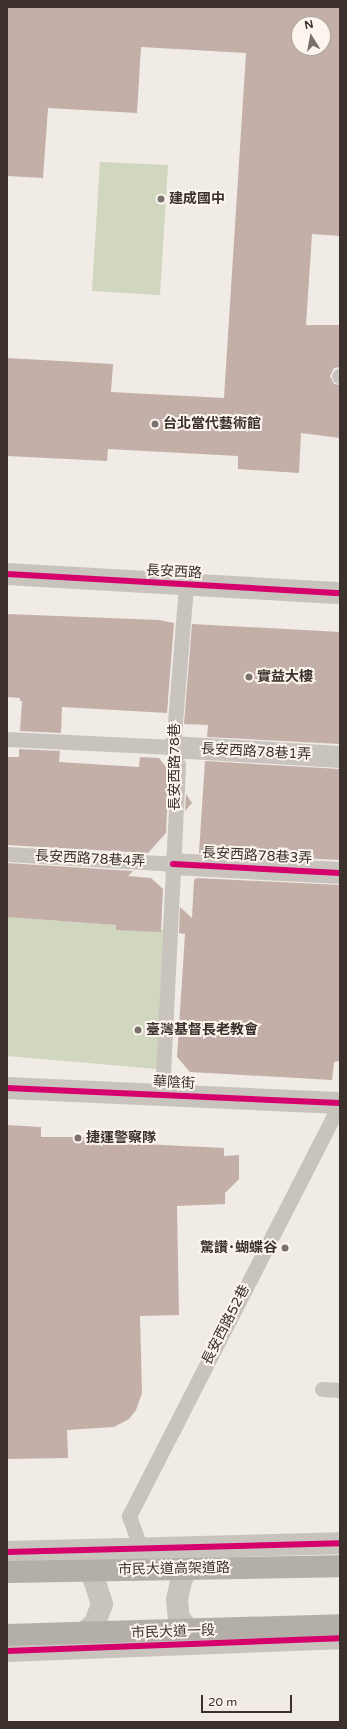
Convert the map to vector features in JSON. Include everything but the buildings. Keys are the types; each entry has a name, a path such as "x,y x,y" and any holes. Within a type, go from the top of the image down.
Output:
{"highway":[{"name":"市民大道高架道路","path":"7,1572 340,1566"},
{"path":"7,1635 340,1625"}],"street":[{"name":"長安西路","path":"7,574 340,593"},
{"name":"長安西路78巷1弄","path":"173,747 340,757"},
{"name":"長安西路78巷3弄","path":"173,864 340,873"},
{"name":"華陰街","path":"7,1088 340,1103"},
{"path":"7,1552 340,1542"},
{"path":"199,1643 179,1618 177,1600 181,1581 189,1563 205,1547"},
{"path":"65,1648 81,1638 95,1623 102,1604 88,1566 73,1550"},
{"name":"市民大道一段","path":"7,1650 340,1638"}],"lane":[{"name":"長安西路78巷","path":"162,1094 178,765 173,747 186,584"},
{"path":"7,739 173,747"},
{"name":"長安西路78巷4弄","path":"7,854 173,864"},
{"name":"長安西路52巷","path":"141,1549 129,1516 340,1103"},
{"path":"322,1389 340,1390"},
{"path":"292,1544 340,1566"},
{"path":"294,1640 340,1616"}],"green space":[{"path":"100,162 168,165 160,295 92,291"},
{"path":"7,917 116,925 116,930 163,930 157,1069 7,1056"}],"cycle path":[{"path":"7,574 340,593"},
{"path":"173,864 340,873"},
{"path":"7,1088 340,1103"},
{"path":"7,1552 340,1543"},
{"path":"7,1651 340,1638"}],"place":[{"name":"建成國中","path":"161,199"},
{"name":"台北當代藝術館","path":"155,424"},
{"name":"實益大樓","path":"249,677"},
{"name":"臺灣基督長老教會","path":"138,1030"},
{"name":"捷運警察隊","path":"78,1138"},
{"name":"驚讚･蝴蝶谷","path":"285,1248"}]}
